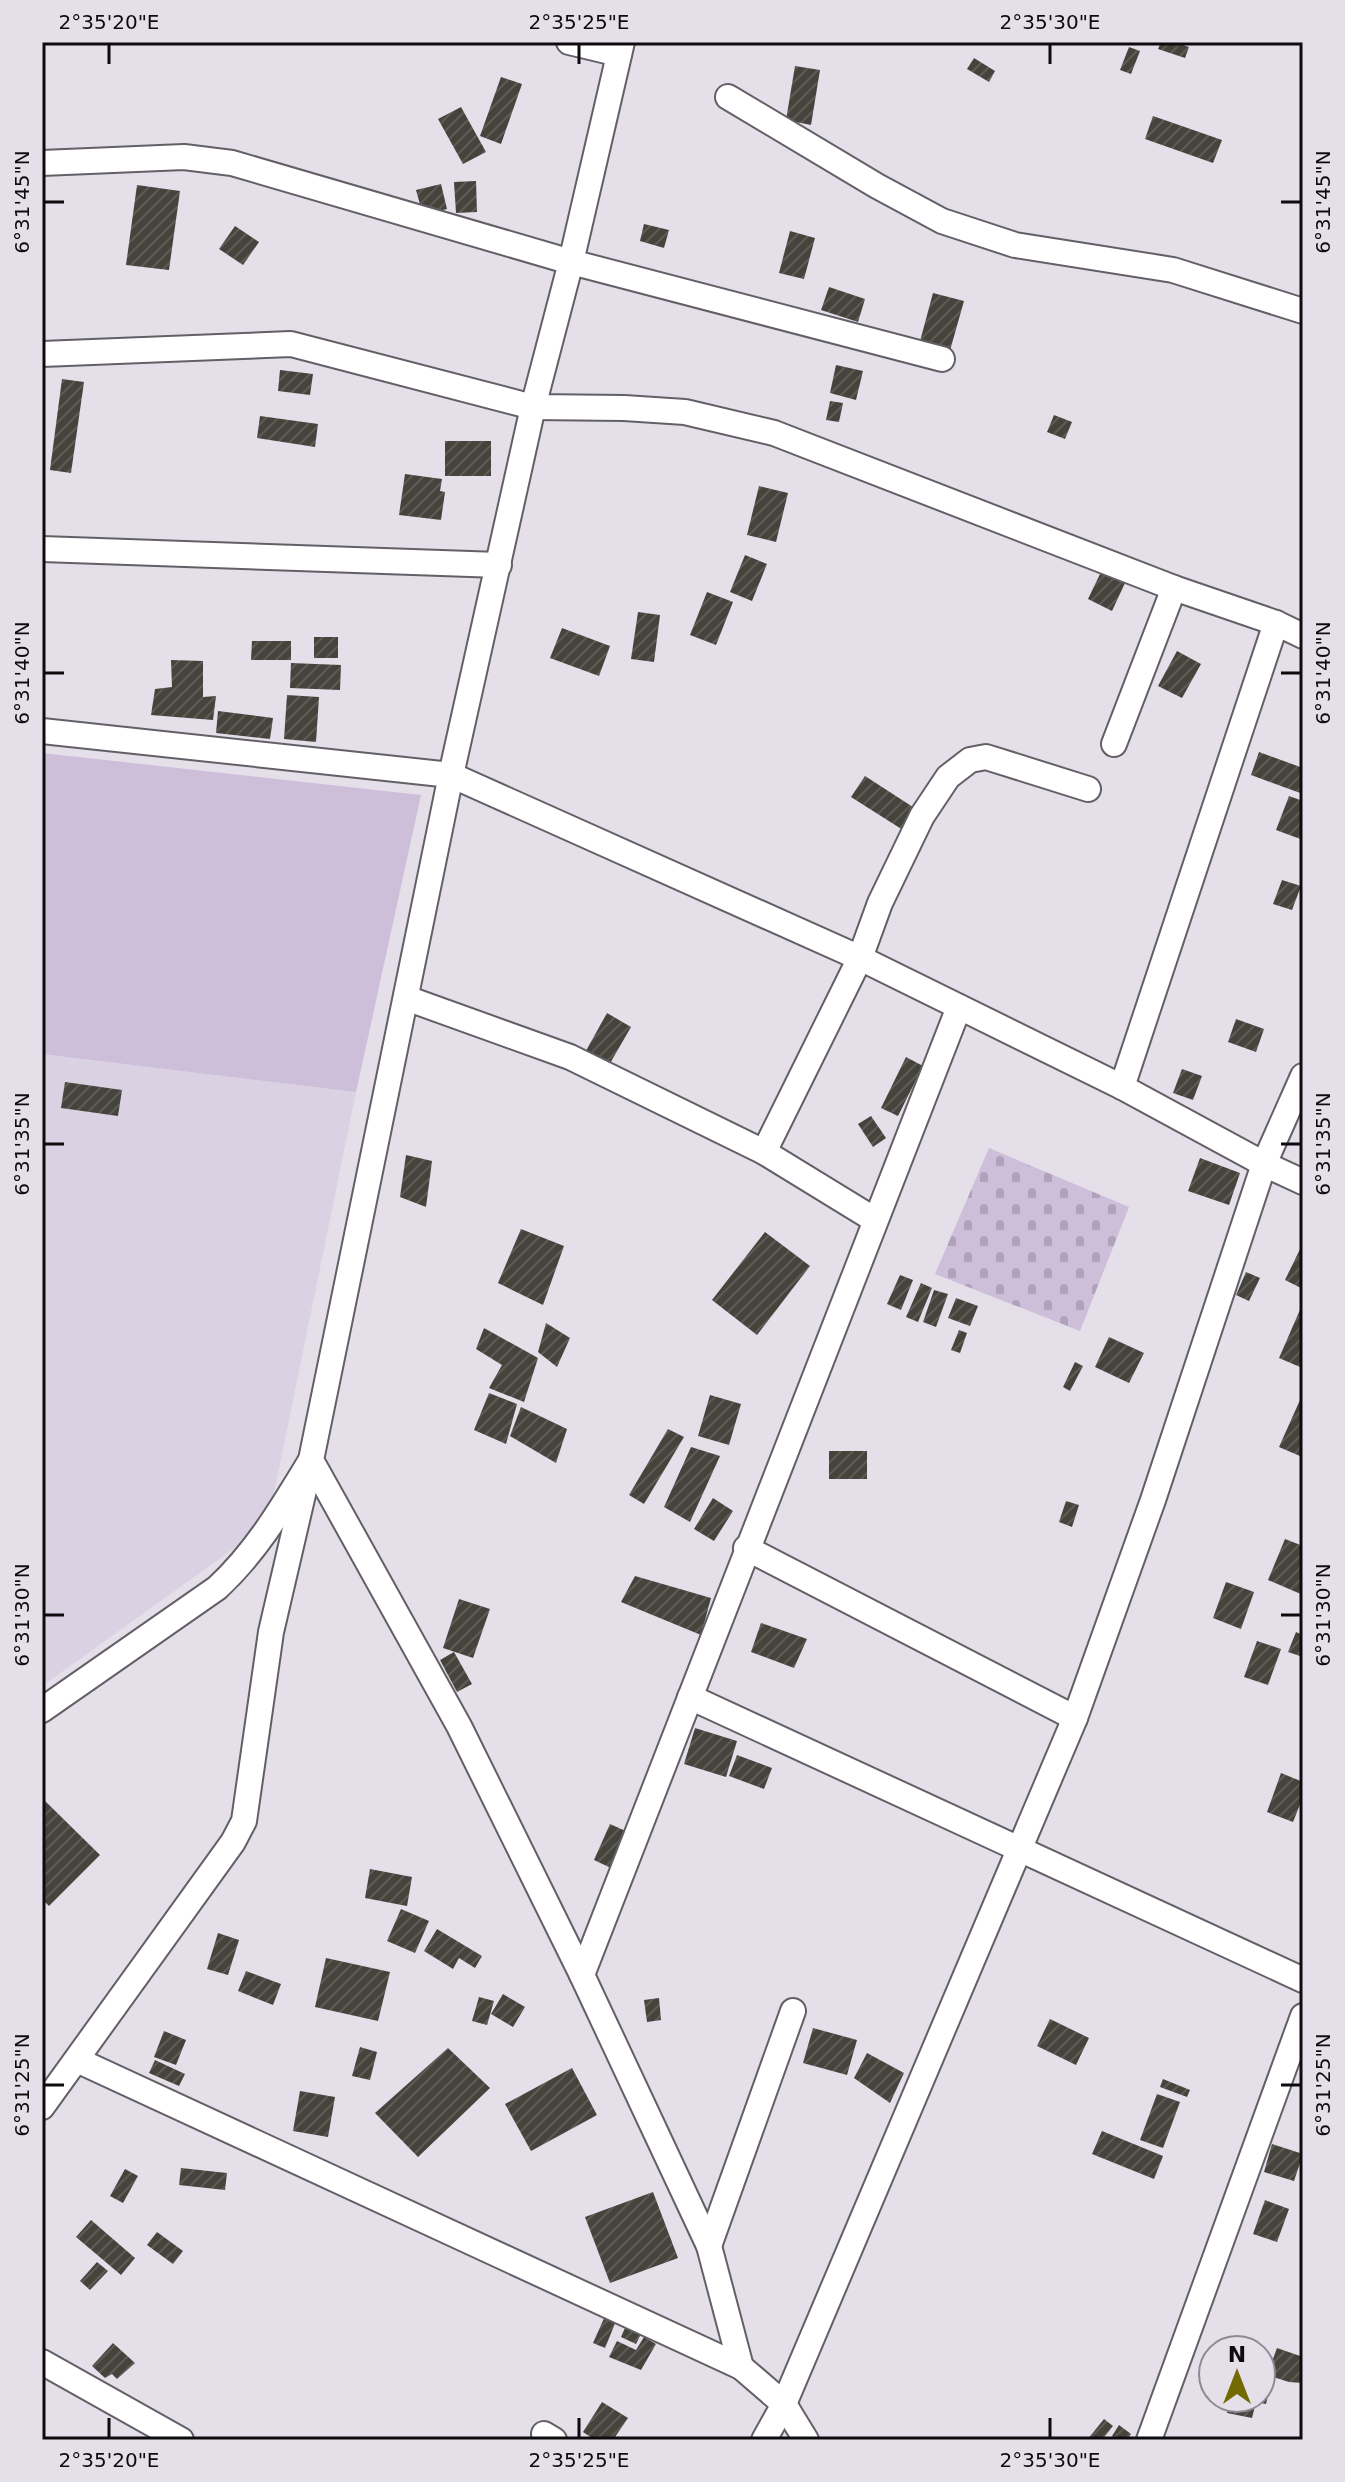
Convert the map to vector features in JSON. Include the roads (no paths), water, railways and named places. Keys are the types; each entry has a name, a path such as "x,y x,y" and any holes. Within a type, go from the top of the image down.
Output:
{"street":[{"path":"42,2107 233,1842 244,1821 271,1632 311,1460 451,775 533,407 621,48 569,42"},
{"path":"728,97 942,221 1015,245 1173,270 1303,311"},
{"path":"42,163 184,157 232,163 571,262 942,359"},
{"path":"42,354 291,344 533,407 685,412 774,433 1174,588 1276,623 1303,636"},
{"path":"42,549 499,565"},
{"path":"1114,744 1174,588"},
{"path":"1122,1087 1276,623"},
{"path":"42,731 451,775 860,958 1122,1087 1303,1182"},
{"path":"764,1152 860,958 880,903 922,816 948,777 970,760 986,757 1088,789"},
{"path":"406,998 570,1057 764,1152 875,1220"},
{"path":"582,1975 959,1007"},
{"path":"764,2440 784,2404 1075,1718 1153,1500 1264,1164 1303,1076"},
{"path":"42,1710 217,1588 239,1568 271,1527 311,1460"},
{"path":"311,1460 459,1726 582,1975 709,2246 741,2367"},
{"path":"746,1548 1075,1718"},
{"path":"690,1697 1303,1980"},
{"path":"709,2246 793,2011"},
{"path":"1149,2440 1303,2016"},
{"path":"77,2060 741,2367 784,2404 806,2440"},
{"path":"42,2362 181,2440"}]}
